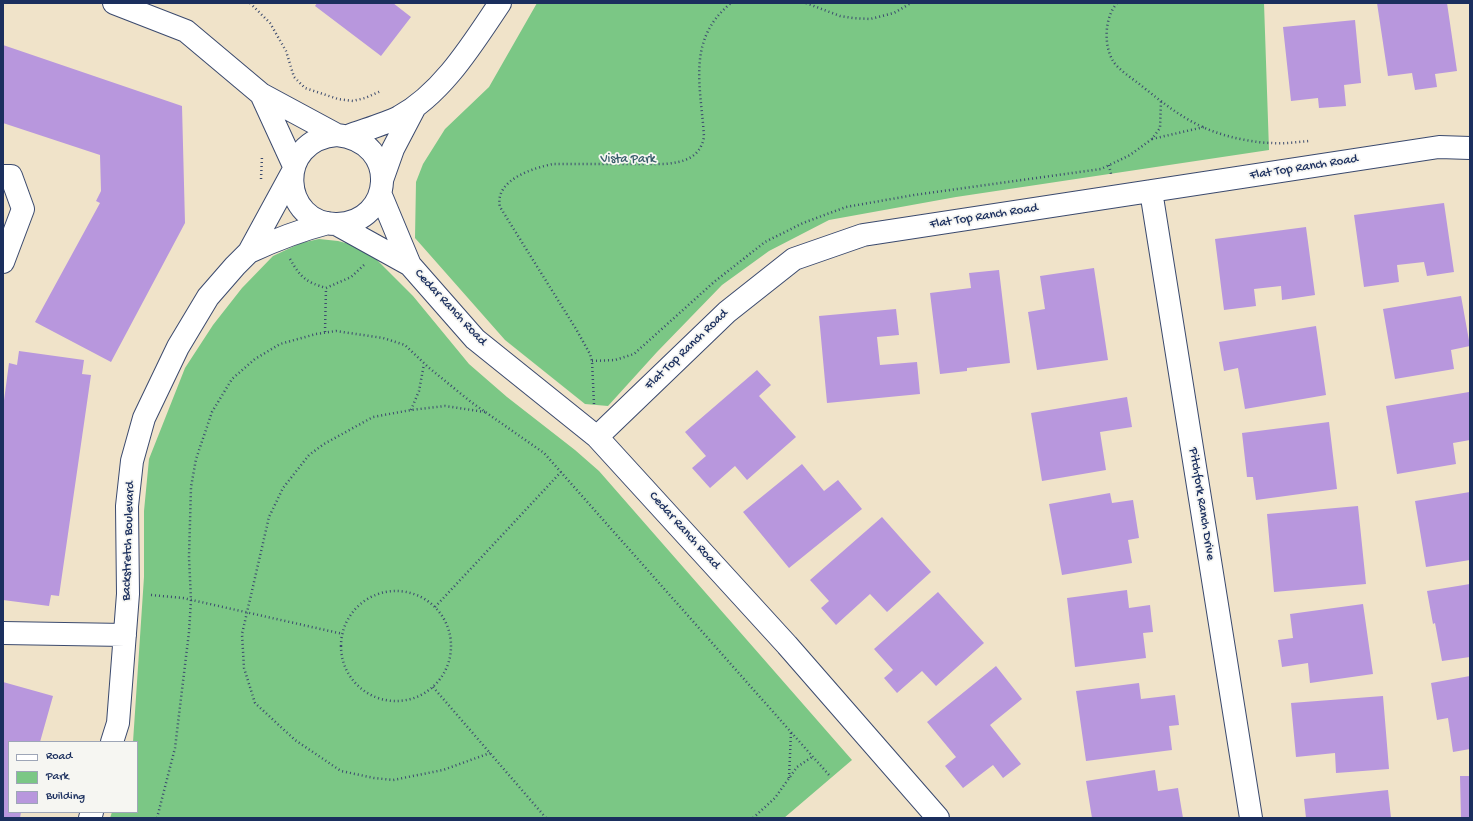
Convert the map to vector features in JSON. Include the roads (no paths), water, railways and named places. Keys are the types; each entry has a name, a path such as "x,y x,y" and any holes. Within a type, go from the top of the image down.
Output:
{"street":[{"path":"114,3 186,31 262,94 342,135 357,139 366,145 373,152 381,170 381,186"},
{"path":"293,170 300,154 310,143 319,138 328,135 342,135 398,117 414,107 443,81 473,44 500,3"},
{"path":"262,94 293,170 294,192 300,205 310,216 332,224 346,223 363,216 370,209 381,186 393,149 414,107"},
{"name":"Flat Top Ranch Road","path":"598,437 727,312 794,259 863,236 1439,147 1470,148"},
{"name":"Backstretch Boulevard","path":"112,741 118,724 128,594 127,506 132,462 144,418 178,348 208,297 249,252 293,170"},
{"path":"3,176 11,176 23,209 3,262"},
{"name":"Cedar Ranch Road","path":"381,186 410,265"},
{"name":"Pitchfork Ranch Drive","path":"1151,191 1251,818"},
{"name":"Backstretch Boulevard","path":"249,252 303,230 332,224"},
{"name":"Cedar Ranch Road","path":"332,224 410,265 475,339 598,437 787,645 938,818"},
{"path":"3,633 125,635"}],"park label":[{"name":"Vista Park","path":"628,160"}]}
